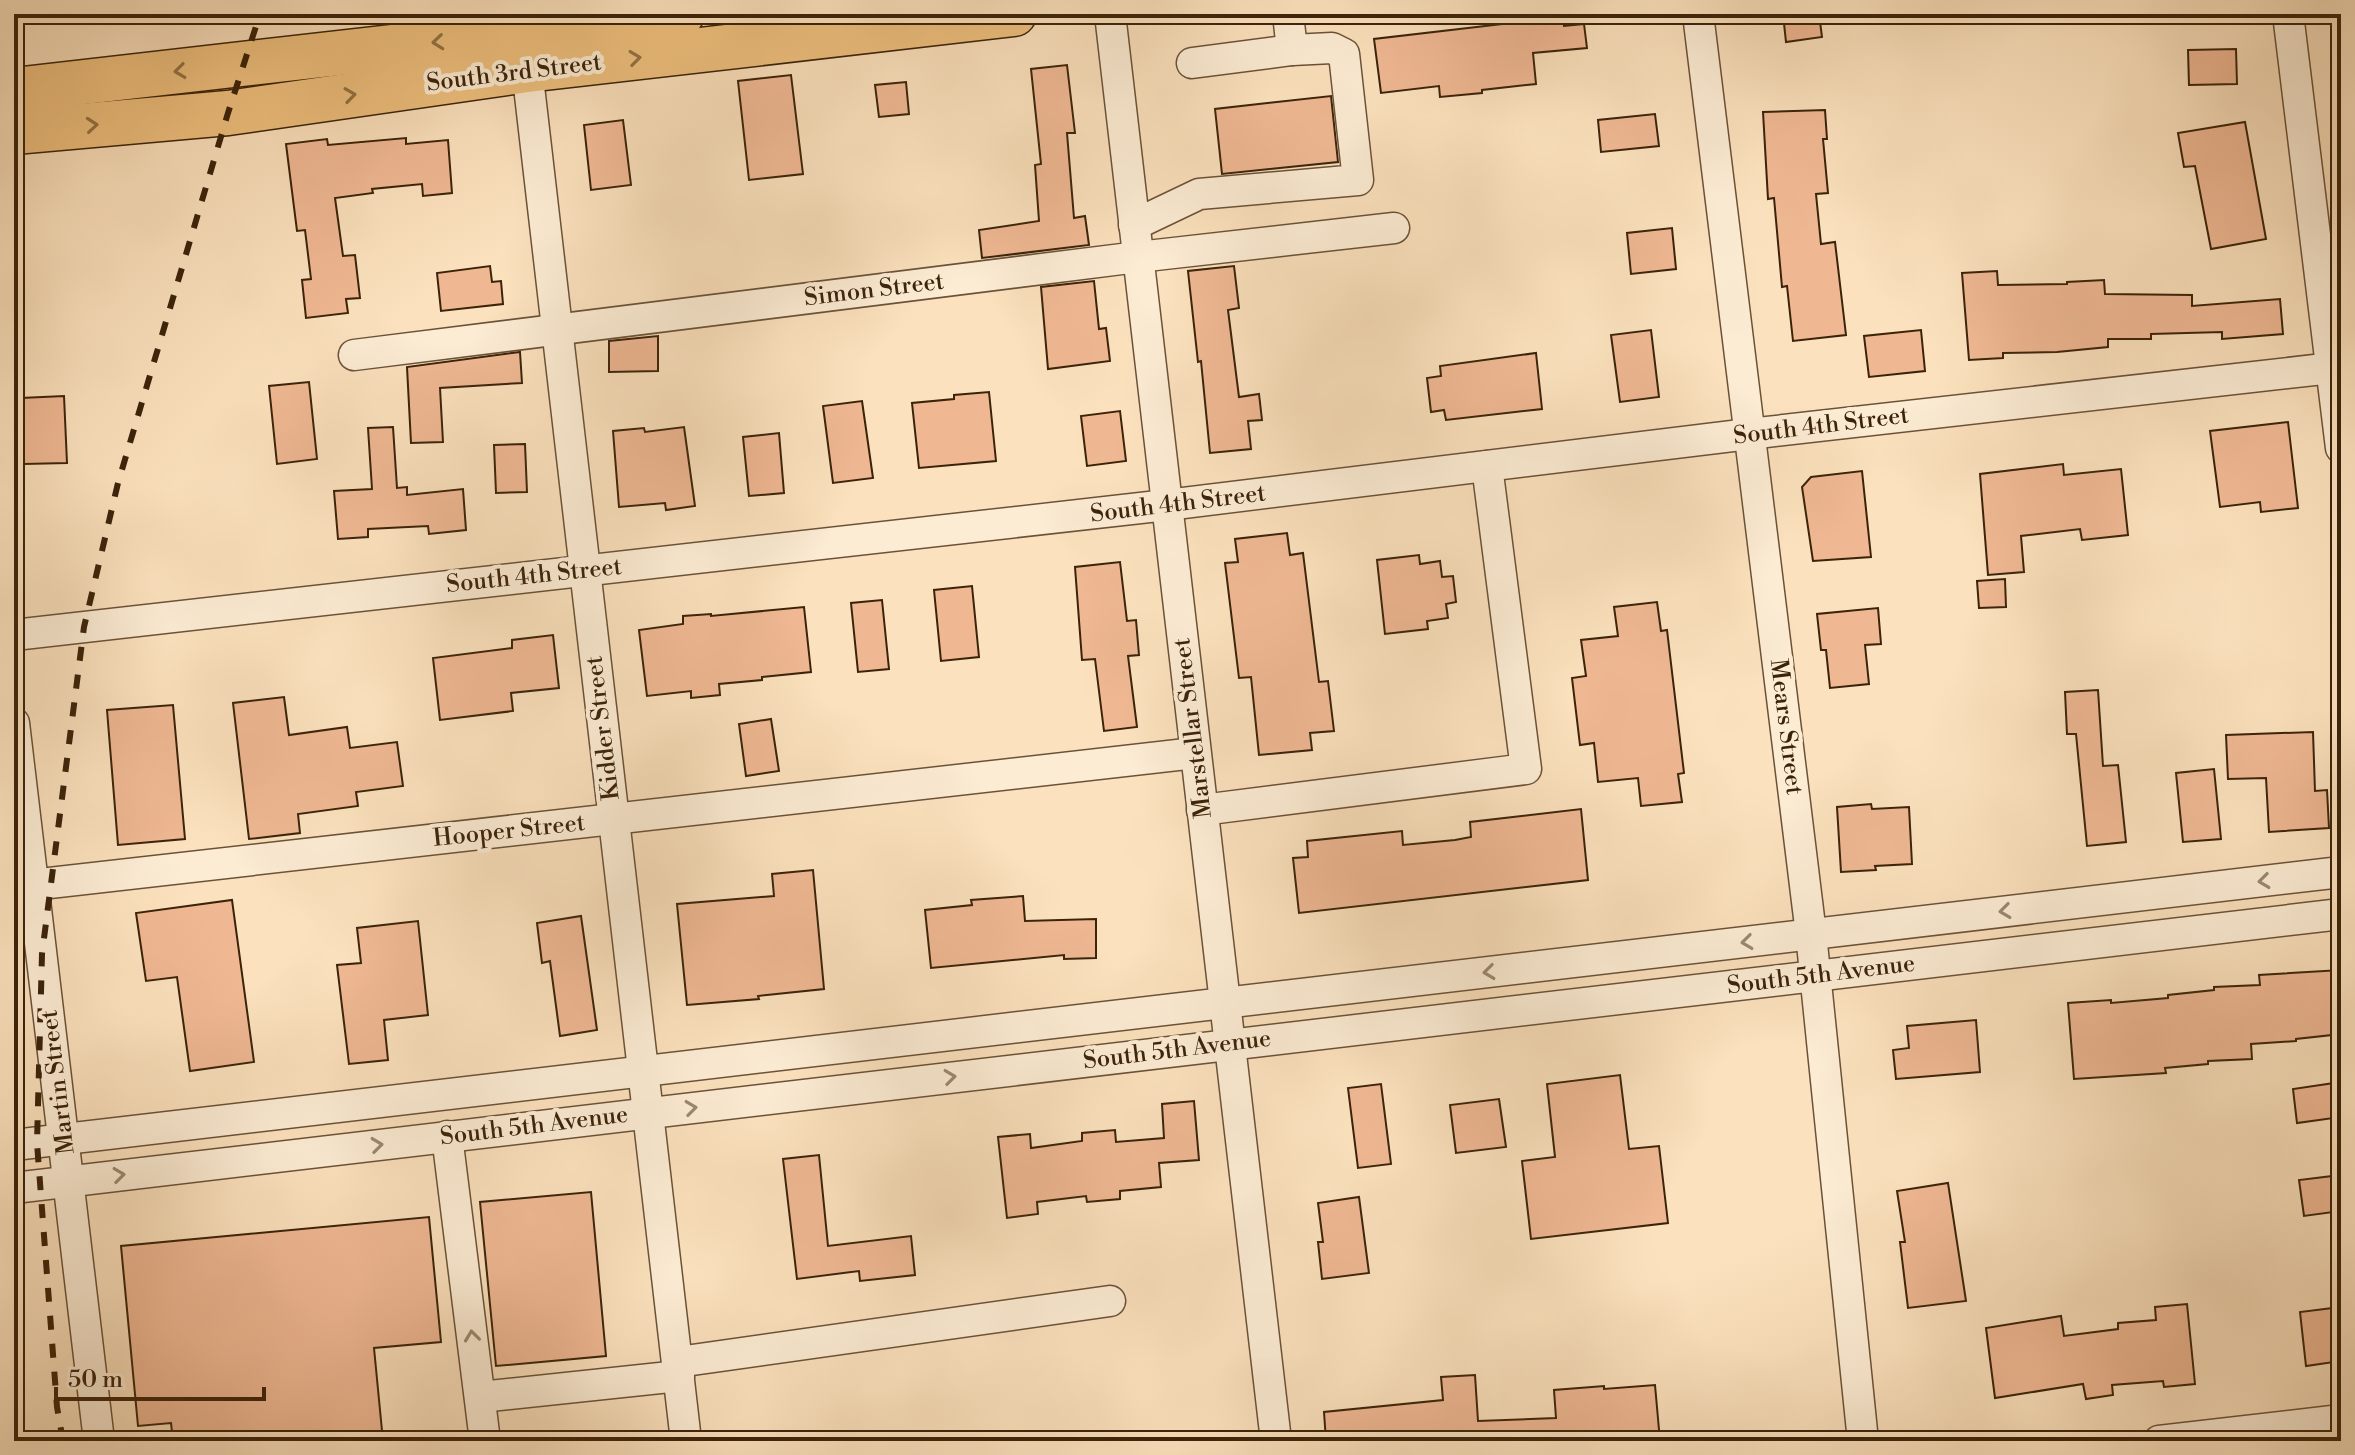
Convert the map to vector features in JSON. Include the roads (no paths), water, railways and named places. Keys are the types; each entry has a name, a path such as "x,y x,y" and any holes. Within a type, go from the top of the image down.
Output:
{"highway":[{"name":"South 3rd Street","path":"14,132 228,113 523,39 682,14"},
{"name":"South 3rd Street","path":"14,90 523,39 1014,14"}],"street":[{"name":"Marstellar Street","path":"1110,14 1276,1441"},
{"path":"1288,14 1292,50"},
{"name":"Mears Street","path":"1698,14 1811,934 1863,1441"},
{"path":"2288,14 2336,368 2341,448"},
{"name":"Kidder Street","path":"523,39 686,1441"},
{"path":"1134,225 1199,194 1358,180 1344,54 1332,48 1292,50 1192,63"},
{"name":"Simon Street","path":"354,355 1394,228"},
{"name":"South 4th Street","path":"14,635 1167,505 1749,434 2336,368"},
{"path":"1202,810 1526,769 1487,466"},
{"name":"Martin Street","path":"14,723 24,886 65,1140 99,1441"},
{"name":"Hooper Street","path":"24,886 1195,753"},
{"name":"South 5th Avenue","path":"14,1145 2341,872"},
{"name":"South 5th Avenue","path":"14,1188 2341,914"},
{"path":"447,1136 485,1441"},
{"path":"480,1397 1110,1301"},
{"path":"2159,1441 2341,1420"}],"railway":[{"path":"63,1441 57,1407 37,1143 42,954 84,627 118,483 260,14"}]}
